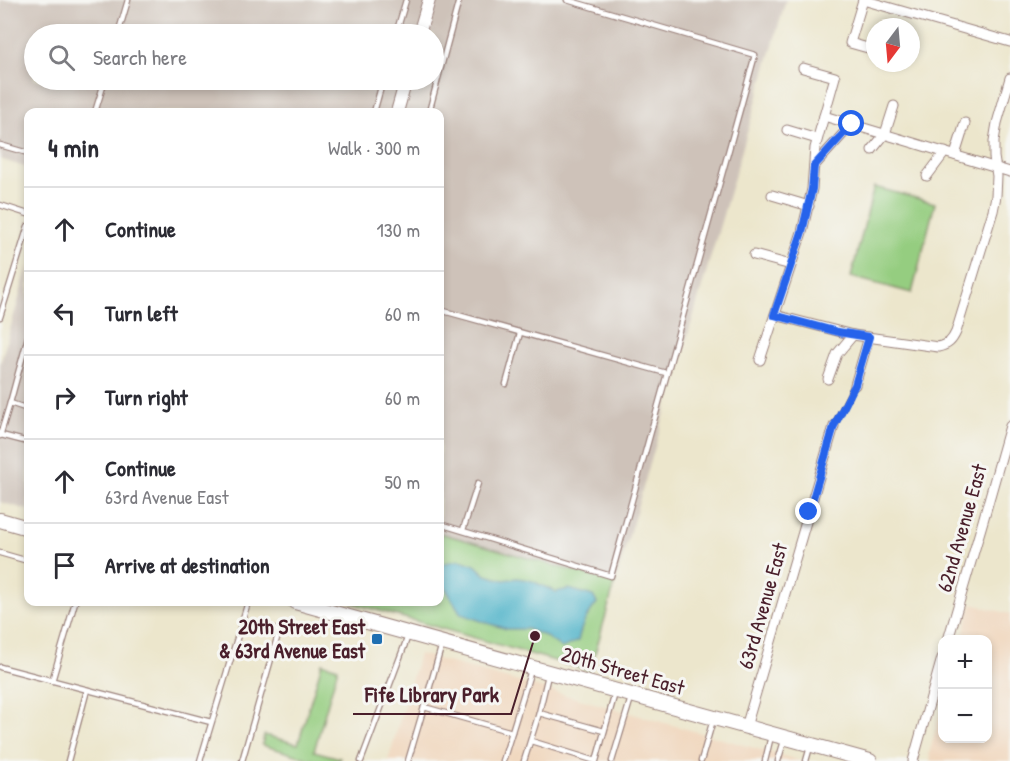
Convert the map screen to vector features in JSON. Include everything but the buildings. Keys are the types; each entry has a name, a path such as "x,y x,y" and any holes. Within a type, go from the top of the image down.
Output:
{"main road":[{"path":"0,520 24,527"},
{"name":"20th Street East","path":"310,606 861,760"}],"street":[{"path":"422,24 429,0"},
{"path":"866,47 850,43 863,0 1010,42"},
{"path":"760,360 802,232 812,189 815,148 835,77 803,68"},
{"path":"774,315 853,335 938,347 951,341 956,332 993,211 997,185 993,148 995,132 1010,78"},
{"path":"398,108 403,90"},
{"path":"872,150 885,134 894,105"},
{"path":"824,116 1010,172"},
{"path":"955,155 965,123"},
{"path":"814,166 852,124"},
{"path":"787,130 817,139"},
{"path":"927,176 945,152"},
{"path":"772,195 808,206"},
{"path":"754,255 791,265"},
{"path":"828,379 837,354 853,335"},
{"path":"855,385 869,337"},
{"name":"63rd Avenue East","path":"746,727 834,426"},
{"name":"62nd Avenue East","path":"949,635 1010,426"},
{"path":"913,761 938,672"}],"lane":[{"path":"121,24 128,0"},
{"path":"399,24 406,0"},
{"path":"444,56 459,0"},
{"path":"444,525 611,576 755,55 567,0"},
{"path":"96,108 102,90"},
{"path":"375,108 380,90"},
{"path":"430,108 435,90"},
{"path":"0,145 24,152"},
{"path":"0,206 24,213"},
{"path":"0,317 24,239"},
{"path":"444,311 666,373"},
{"path":"507,384 520,333"},
{"path":"24,352 0,436 24,441"},
{"path":"834,426 855,385"},
{"path":"10,403 24,408"},
{"path":"463,530 478,483"},
{"path":"0,553 24,560"},
{"path":"52,681 74,606"},
{"path":"200,761 247,606"},
{"path":"242,620 279,631 242,761"},
{"path":"361,761 409,633"},
{"path":"408,761 443,642"},
{"path":"0,667 211,722"},
{"path":"503,761 532,667"},
{"path":"524,761 549,672"},
{"path":"68,761 87,690"},
{"path":"531,741 596,760 616,691"},
{"path":"612,761 632,695"},
{"path":"424,707 512,732"},
{"path":"539,712 603,731"},
{"path":"701,761 714,718"},
{"path":"778,736 778,760 786,761"},
{"path":"765,761 778,736"},
{"path":"806,761 811,745"}],"shaded area":[{"path":"0,0 786,0 615,583 444,534 444,108 24,108 24,167 0,159"},
{"path":"24,280 24,509 0,502 0,365"},
{"path":"972,604 1010,614 1010,761 931,761 929,754 938,722 938,743 992,743 992,635 963,635"},
{"path":"419,654 801,761 388,761"}],"green space":[{"path":"874,187 935,203 912,293 851,277"},
{"path":"444,534 615,583 590,671 363,606 444,606"},
{"path":"322,663 338,668 314,751 340,758 339,761 316,761 262,745 264,735 298,744"}],"water":[{"path":"460,560 475,565 486,575 504,580 517,578 530,580 556,592 569,589 593,596 597,603 585,620 578,641 562,648 543,635 527,629 507,629 461,614 444,586 444,563"}],"place":[{"name":"Fife Library Park","path":"535,636"},
{"name":"20th Street East & 63rd Avenue East","path":"377,639"}],"route":[{"path":"809,512 834,426 855,385 869,337 838,332 774,315 802,232 812,189 814,166 852,124"}]}
